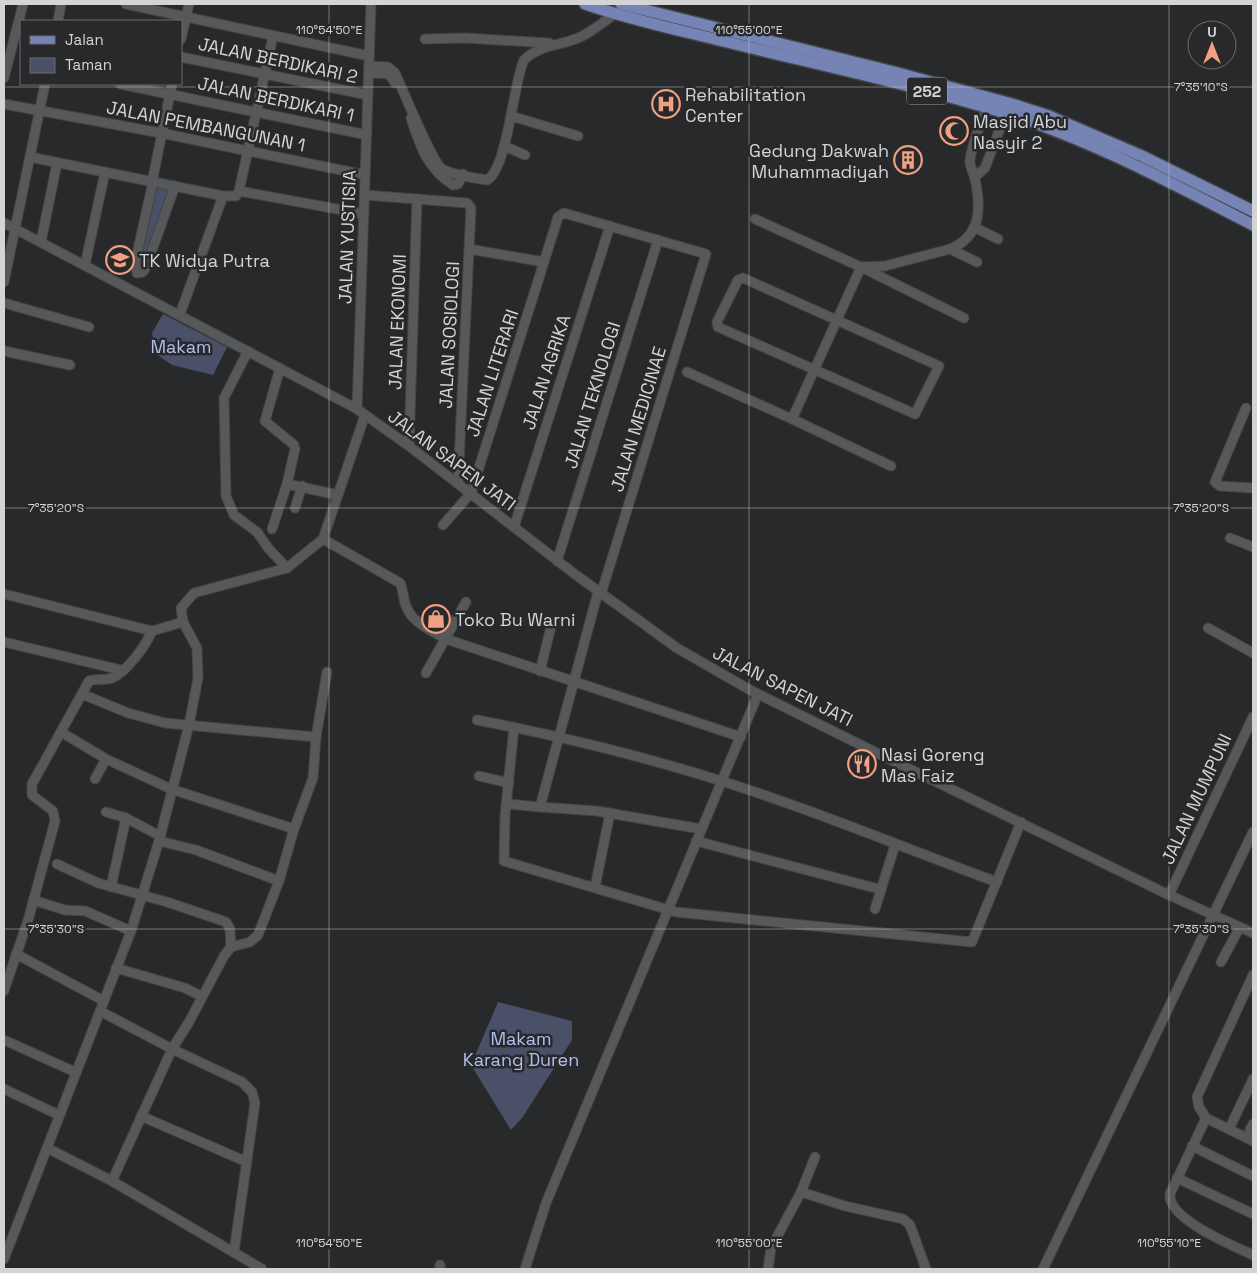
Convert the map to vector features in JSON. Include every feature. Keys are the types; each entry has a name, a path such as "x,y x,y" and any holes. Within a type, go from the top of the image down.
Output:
{"main road":[{"name":"252","path":"585,4 615,14 1006,113 1040,125 1145,170 1253,224"},
{"name":"252","path":"621,4 898,72 1049,116 1133,153 1253,211"}],"street":[{"path":"4,78 23,4"},
{"path":"58,20 61,4"},
{"path":"126,4 273,36 369,67 388,67 395,72 436,162 445,170 461,178 488,179 504,146 524,60 532,52 578,38 615,14"},
{"path":"182,35 189,4"},
{"name":"JALAN YUSTISIA","path":"357,409 371,4"},
{"path":"30,157 223,196 236,196 239,191 273,36"},
{"path":"425,39 466,38 560,44"},
{"name":"JALAN BERDIKARI 2","path":"182,57 368,95"},
{"path":"4,282 45,85"},
{"name":"JALAN BERDIKARI 1","path":"125,85 367,135"},
{"path":"172,85 153,182 134,263 137,273 143,272 146,267 174,186"},
{"name":"JALAN PEMBANGUNAN 1","path":"4,104 40,109 366,175"},
{"path":"861,267 885,266 960,245 974,227 980,208 970,159 986,108"},
{"path":"975,177 986,165 1006,113"},
{"path":"512,116 578,136"},
{"path":"504,146 525,155"},
{"path":"41,242 57,162"},
{"path":"85,265 105,172"},
{"path":"239,191 364,214"},
{"path":"365,195 417,199"},
{"path":"180,314 223,196"},
{"name":"JALAN SOSIOLOGI","path":"417,199 470,204 458,483"},
{"name":"JALAN EKONOMI","path":"409,446 417,199"},
{"name":"JALAN LITERARI","path":"470,493 558,217 568,214 610,226"},
{"path":"755,219 861,267 964,318"},
{"name":"JALAN SAPEN JATI","path":"4,223 180,314 357,409 409,446 599,593 660,637 758,694 1169,895 1253,933"},
{"path":"610,226 658,240"},
{"name":"JALAN AGRIKA","path":"514,527 610,226"},
{"path":"974,227 998,239"},
{"name":"JALAN MEDICINAE","path":"540,807 599,593 706,254 658,240"},
{"name":"JALAN TEKNOLOGI","path":"557,561 658,240"},
{"path":"469,249 544,262"},
{"path":"950,249 977,262"},
{"path":"792,419 861,267"},
{"path":"740,278 836,321 939,366 915,414 720,329 717,322 740,278"},
{"path":"4,303 89,327"},
{"path":"248,350 224,398 226,496 234,515 257,532 269,550 287,568"},
{"path":"4,351 70,365"},
{"path":"272,529 287,484 295,446 269,426 264,418 280,368"},
{"path":"687,372 891,466"},
{"path":"1246,408 1215,482 1220,486 1253,488"},
{"path":"4,1259 131,931 159,838 189,726 198,678 198,655 194,640 183,622 181,608 188,597 194,593 219,584 287,568 322,540 365,415"},
{"path":"287,484 338,495"},
{"path":"295,508 302,486"},
{"path":"443,525 470,493"},
{"path":"1230,538 1253,547"},
{"path":"322,540 400,583 405,605 411,615 418,623 446,639 741,737"},
{"path":"4,594 152,631 183,622"},
{"path":"426,673 466,602"},
{"path":"540,671 552,623"},
{"path":"1208,628 1253,653"},
{"path":"4,991 33,900 56,818 50,808 34,799 30,788 91,680 110,679 141,650 152,631"},
{"path":"4,642 121,670"},
{"path":"231,947 250,942 258,936 279,881 294,829 310,790 316,737 327,672"},
{"path":"82,694 136,716 165,723 316,737"},
{"path":"525,1269 546,1203 758,694"},
{"name":"JALAN MUMPUNI","path":"1169,895 1253,717"},
{"path":"478,720 559,736 722,781 783,801 895,845 997,882"},
{"path":"514,727 504,861 668,909 745,920 972,942 1021,822"},
{"path":"61,732 106,759 171,789 294,829"},
{"path":"95,779 106,759"},
{"path":"479,776 509,783"},
{"path":"507,804 610,813 701,829"},
{"path":"106,812 126,818 159,838 279,881"},
{"path":"595,888 610,813"},
{"path":"111,887 126,818"},
{"path":"1043,1269 1253,832"},
{"path":"696,841 879,889"},
{"path":"875,909 879,889 892,869 895,845"},
{"path":"57,864 111,887 226,922 230,929 231,947 172,1049 112,1181"},
{"path":"33,900 54,908 85,911 131,931"},
{"path":"1222,962 1240,926"},
{"path":"16,954 104,1001"},
{"path":"116,968 186,988 202,996"},
{"path":"1253,975 1197,1096 1199,1107 1206,1118 1253,1141"},
{"path":"100,1011 172,1049 242,1082 252,1092 254,1103 234,1252"},
{"path":"4,1040 75,1072"},
{"path":"1232,1123 1253,1079"},
{"path":"4,1089 59,1115"},
{"path":"142,1116 247,1162"},
{"path":"1206,1118 1177,1178 1170,1194 1170,1200 1193,1225 1253,1255"},
{"path":"1192,1146 1253,1176"},
{"path":"47,1148 112,1181 262,1269"},
{"path":"768,1269 771,1248 801,1192 815,1157"},
{"path":"1177,1178 1253,1214"},
{"path":"801,1192 845,1206 904,1219 910,1225 926,1269"}],"green space":[{"path":"155,185 171,189 142,270 136,268"},
{"name":"Makam","path":"163,314 227,347 213,375 172,365 156,354 152,333"},
{"name":"Makam Karang Duren","path":"498,1002 572,1021 572,1040 522,1118 511,1130 471,1065"}],"place":[{"name":"Rehabilitation Center","path":"666,104"},
{"name":"Masjid Abu Nasyir 2","path":"954,131"},
{"name":"Gedung Dakwah Muhammadiyah","path":"908,160"},
{"name":"TK Widya Putra","path":"120,260"},
{"name":"Toko Bu Warni","path":"436,619"},
{"name":"Nasi Goreng Mas Faiz","path":"862,764"}]}
